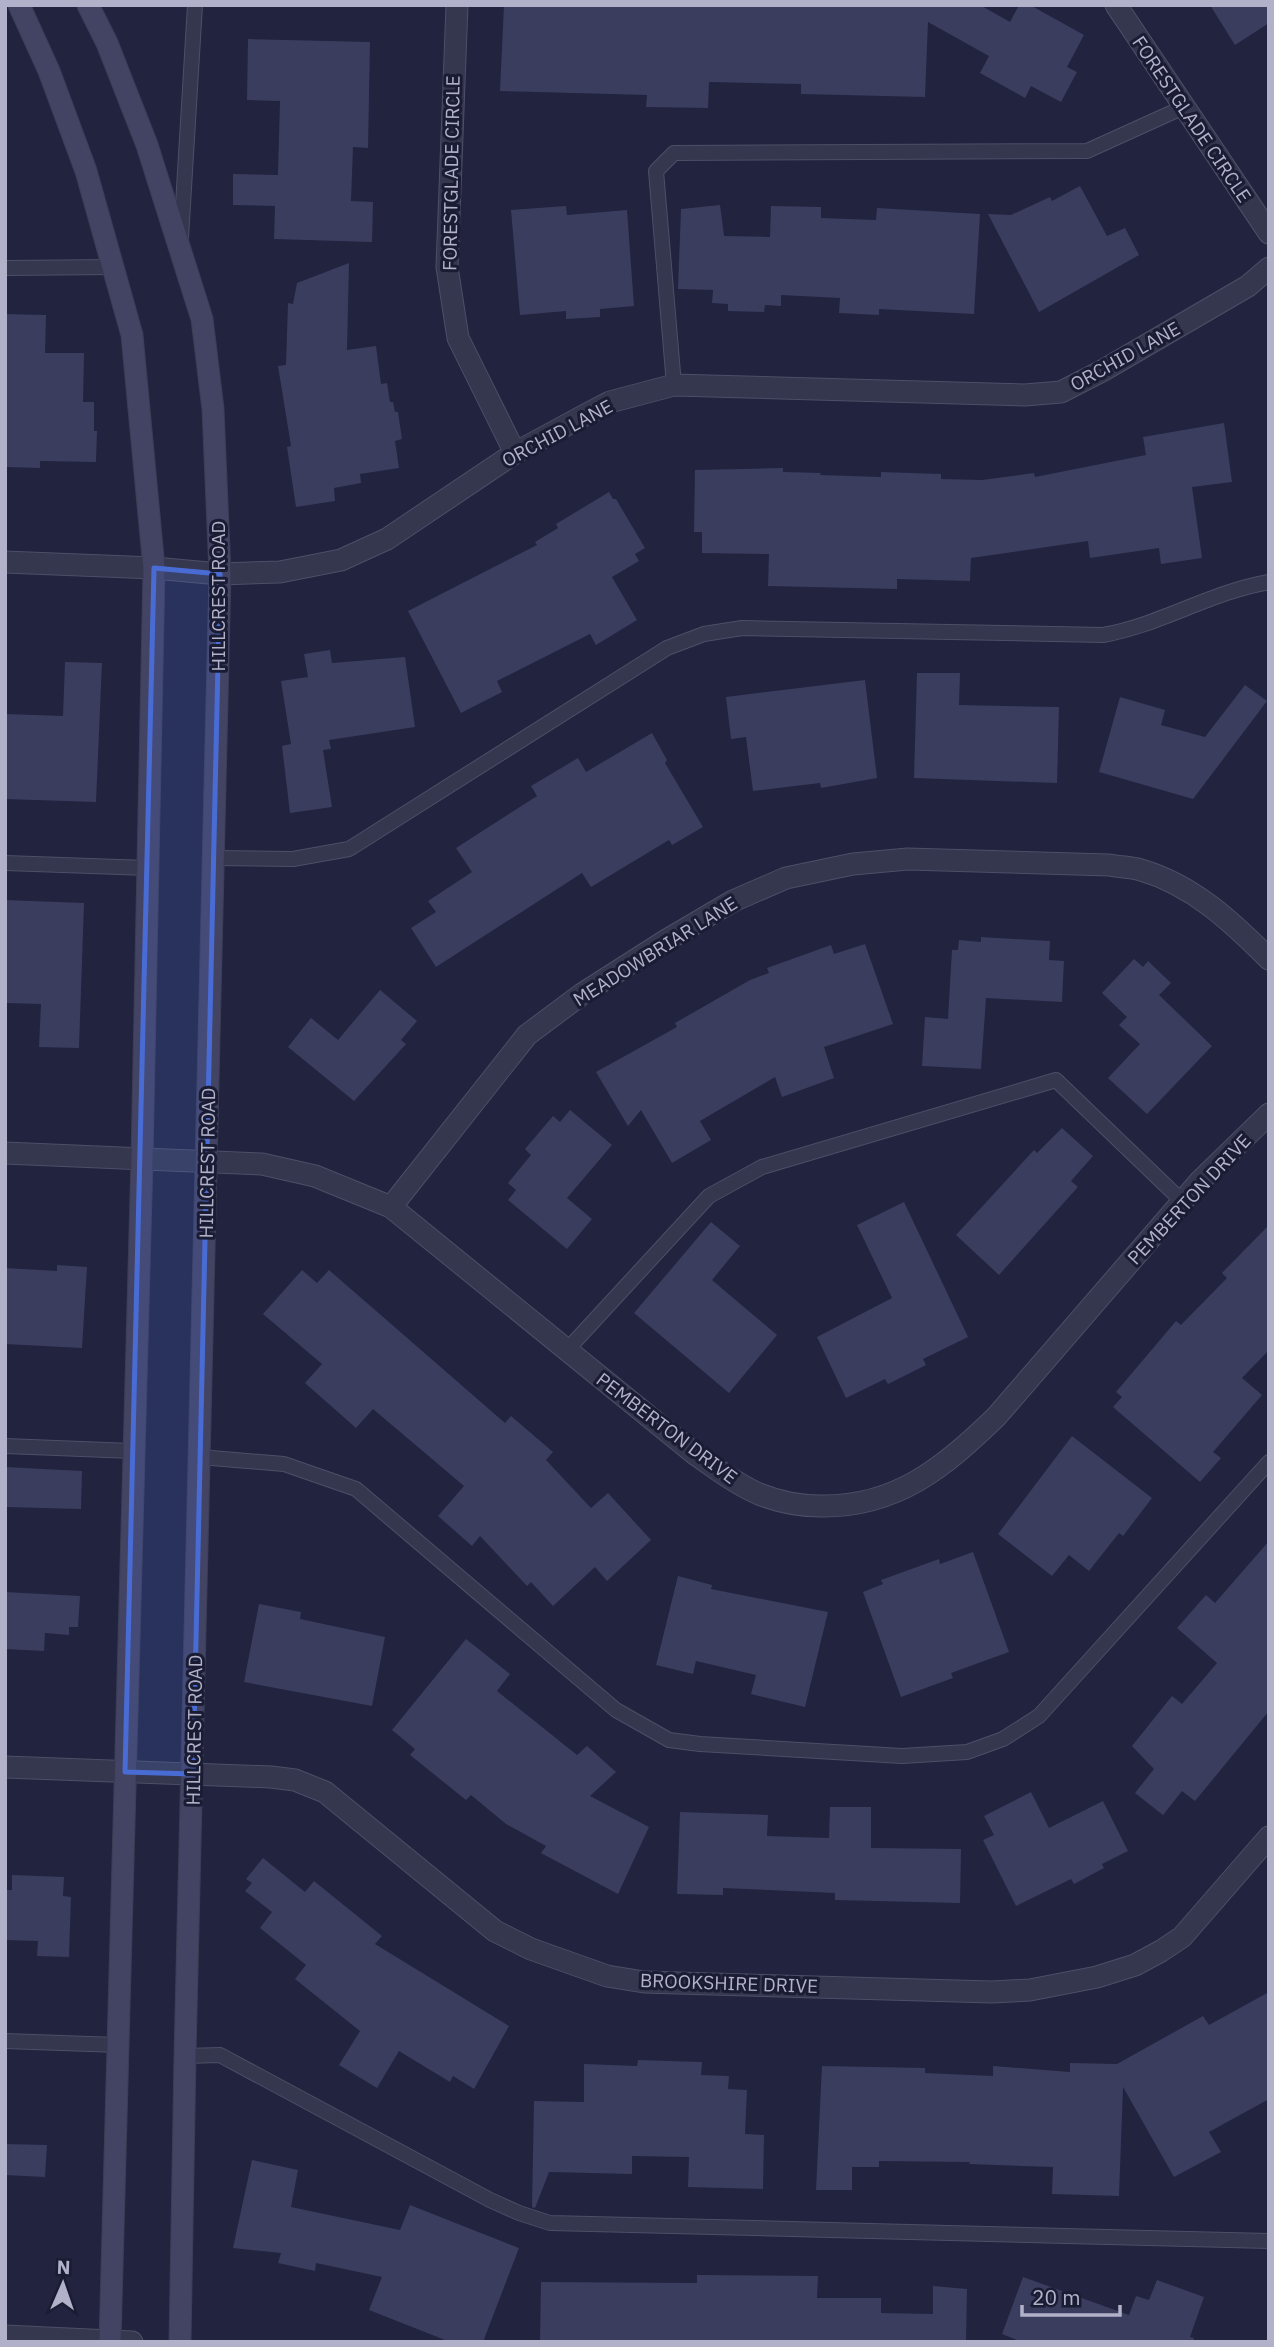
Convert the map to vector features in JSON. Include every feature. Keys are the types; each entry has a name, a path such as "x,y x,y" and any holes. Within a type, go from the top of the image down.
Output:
{"main road":[{"path":"19,5 50,71 86,171 132,335 154,568 142,1158 110,2341"},
{"name":"HILLCREST ROAD","path":"88,5 107,43 147,145 181,247 202,319 214,409 220,574 180,2342"}],"street":[{"name":"FORESTGLADE CIRCLE","path":"457,5 447,267 458,338 515,453"},
{"name":"FORESTGLADE CIRCLE","path":"1116,5 1269,233"},
{"name":"ORCHID LANE","path":"5,562 154,568 220,574 281,572 341,560 387,539 515,453 610,402 674,385 1025,395 1061,392 1248,286 1269,268"},
{"name":"MEADOWBRIAR LANE","path":"391,1207 527,1035 582,994 665,940 733,901 786,878 853,864 908,859 1109,866 1140,870 1174,883 1204,900 1233,923 1269,959"},
{"name":"PEMBERTON DRIVE","path":"5,1153 262,1164 315,1177 391,1207 695,1454 756,1493 782,1503 842,1506 900,1492 929,1475 959,1452 996,1417 1182,1202 1269,1114"},
{"name":"BROOKSHIRE DRIVE","path":"5,1767 295,1780 325,1792 495,1931 531,1949 607,1976 644,1982 992,1992 1030,1990 1097,1977 1135,1965 1182,1937 1269,1837"},
{"path":"5,2336 132,2342"}],"lane":[{"path":"181,247 195,5"},
{"path":"674,385 656,171 674,153 1087,151 1184,107"},
{"path":"5,268 114,267"},
{"path":"214,858 293,859 349,849 667,648 704,634 742,628 1103,635 1127,631 1242,586 1269,582"},
{"path":"5,863 148,869"},
{"path":"567,1350 709,1196 762,1167 1056,1080 1182,1202"},
{"path":"5,1446 133,1451"},
{"path":"200,1457 284,1465 356,1489 616,1710 669,1740 902,1756 967,1752 1003,1739 1039,1716 1269,1462"},
{"path":"5,2041 118,2045"},
{"path":"185,2056 220,2055 490,2200 550,2223 1269,2241"}],"highlighted area":[{"path":"154,568 220,574 193,1774 125,1772"}],"building":[{"path":"504,5 980,5 1010,22 1019,5 1030,5 1084,35 1067,67 1077,72 1061,102 1031,86 1025,98 980,73 989,56 928,22 925,97 801,94 801,84 709,82 708,108 646,107 647,95 500,91"},
{"path":"1210,5 1269,5 1269,23 1235,45"},
{"path":"248,39 370,42 368,148 353,147 351,201 373,202 372,242 274,239 275,206 233,205 233,174 278,175 280,101 247,100"},
{"path":"1080,186 1107,236 1125,228 1139,255 1039,312 988,214 1011,215 1050,197 1052,201"},
{"path":"720,205 724,236 770,237 771,206 821,207 821,218 876,220 877,208 980,214 974,314 879,309 879,315 839,313 840,298 781,295 781,306 765,305 764,312 728,311 728,304 712,303 713,290 678,289 681,209"},
{"path":"566,206 567,215 627,210 634,306 600,309 600,317 566,319 566,311 520,315 511,210"},
{"path":"349,263 347,350 376,346 381,384 387,383 390,402 393,402 395,412 398,412 402,439 395,441 399,468 360,474 361,483 334,488 335,501 296,507 287,447 291,446 278,366 286,365 288,303 293,304 297,283"},
{"path":"5,314 46,315 45,353 84,353 83,402 94,402 96,462 40,461 40,468 5,467"},
{"path":"1224,423 1232,482 1192,487 1202,558 1161,564 1159,548 1090,558 1088,541 971,558 970,581 897,579 897,589 768,586 769,554 702,553 702,532 694,532 695,470 783,468 783,472 821,473 820,475 881,477 881,472 941,474 941,479 982,480 1034,473 1035,477 1146,455 1143,437"},
{"path":"609,492 613,499 616,499 645,548 635,554 639,561 612,577 637,620 596,645 590,634 497,681 502,692 461,713 408,611 537,545 535,542 558,528 556,524"},
{"path":"330,650 332,663 405,657 415,727 329,740 331,749 323,750 332,807 290,813 282,746 291,744 281,681 308,677 304,654"},
{"path":"65,662 102,663 96,802 5,799 5,714 63,716"},
{"path":"917,673 960,673 959,705 1059,707 1057,783 914,778"},
{"path":"865,680 877,778 821,788 820,783 753,791 746,737 731,739 726,697"},
{"path":"1245,685 1267,701 1193,799 1099,772 1120,697 1165,710 1161,725 1205,737"},
{"path":"652,733 667,760 665,763 703,827 672,845 669,840 591,887 582,873 436,967 411,928 436,912 428,901 472,872 456,848 537,796 531,786 578,758 586,772"},
{"path":"5,900 84,903 79,1048 39,1047 41,1004 5,1003"},
{"path":"981,937 1050,941 1049,960 1064,961 1062,1002 986,998 981,1069 922,1066 925,1017 948,1019 952,950 958,950 959,940 981,942"},
{"path":"865,944 893,1024 824,1047 834,1078 782,1097 775,1077 700,1121 711,1140 672,1163 641,1110 628,1126 596,1072 677,1027 675,1023 750,980 769,973 767,968 831,945 834,954"},
{"path":"1134,959 1143,967 1148,961 1171,983 1159,995 1212,1046 1147,1114 1108,1078 1140,1044 1119,1025 1127,1017 1102,993"},
{"path":"380,990 417,1021 401,1040 406,1044 354,1101 288,1047 311,1018 338,1040"},
{"path":"570,1110 612,1145 567,1198 592,1219 567,1249 508,1200 516,1190 508,1183 531,1155 525,1149 553,1116 560,1122"},
{"path":"1062,1128 1093,1156 1071,1181 1078,1187 999,1275 956,1235 1034,1150 1037,1153"},
{"path":"904,1202 968,1337 923,1359 926,1365 888,1384 885,1379 846,1398 817,1337 892,1298 857,1225"},
{"path":"711,1222 740,1246 712,1280 777,1335 729,1393 634,1313"},
{"path":"1269,1225 1269,1350 1242,1378 1262,1395 1213,1452 1221,1458 1200,1482 1113,1407 1122,1397 1116,1392 1176,1321 1181,1325 1227,1278 1222,1273"},
{"path":"57,1265 87,1267 82,1348 5,1344 5,1268 57,1271"},
{"path":"302,1270 317,1283 329,1270 505,1423 511,1416 553,1452 546,1460 591,1508 608,1493 651,1540 607,1581 595,1567 553,1606 531,1582 527,1586 480,1536 472,1546 438,1516 464,1486 373,1409 356,1428 305,1383 322,1364 263,1314"},
{"path":"1072,1436 1152,1498 1123,1536 1119,1533 1089,1571 1069,1555 1052,1576 998,1534"},
{"path":"5,1467 82,1471 81,1509 5,1507"},
{"path":"1269,1541 1269,1711 1195,1801 1182,1791 1163,1815 1135,1793 1154,1769 1132,1746 1172,1696 1182,1704 1217,1663 1177,1628 1206,1595 1215,1603"},
{"path":"973,1552 1009,1652 951,1673 953,1678 901,1697 863,1592 883,1584 881,1580 939,1559 940,1564"},
{"path":"678,1576 712,1585 711,1589 828,1612 805,1707 751,1694 756,1675 696,1661 693,1674 656,1665"},
{"path":"5,1592 80,1596 78,1627 69,1627 69,1635 45,1633 44,1651 5,1649"},
{"path":"259,1604 301,1612 300,1619 385,1637 372,1706 244,1682"},
{"path":"466,1639 510,1674 497,1691 577,1755 587,1746 616,1772 590,1796 649,1827 618,1894 541,1853 546,1846 506,1824 471,1795 466,1800 410,1755 415,1749 392,1730"},
{"path":"1031,1792 1049,1828 1103,1801 1128,1851 1102,1864 1104,1868 1074,1884 1071,1879 1016,1906 983,1840 994,1835 984,1816"},
{"path":"830,1807 871,1807 871,1848 961,1849 960,1903 835,1900 835,1893 723,1888 723,1895 677,1894 680,1812 768,1815 767,1836 829,1838"},
{"path":"263,1858 305,1892 314,1881 382,1936 375,1944 509,2026 474,2089 453,2076 450,2082 399,2051 377,2088 339,2065 360,2031 295,1979 306,1965 260,1928 272,1912 245,1891 252,1883 246,1879"},
{"path":"12,1875 64,1877 63,1896 71,1897 69,1957 37,1956 38,1941 5,1940 5,1890 12,1890"},
{"path":"1269,1992 1269,2099 1209,2132 1221,2152 1174,2177 1123,2087 1119,2196 1052,2194 1053,2167 969,2164 970,2162 879,2161 879,2167 852,2167 852,2190 816,2190 822,2066 925,2068 925,2073 993,2076 993,2066 1070,2072 1070,2063 1117,2064 1203,2016 1209,2025"},
{"path":"638,2060 702,2062 701,2075 729,2076 728,2089 747,2090 745,2134 764,2135 763,2189 688,2187 689,2157 632,2156 632,2174 549,2172 535,2208 532,2207 534,2101 584,2102 584,2064 637,2066"},
{"path":"5,2144 47,2145 45,2177 5,2175"},
{"path":"252,2160 298,2170 291,2207 400,2230 410,2205 519,2248 483,2342 450,2342 369,2310 382,2277 316,2263 315,2271 278,2263 281,2253 233,2248"},
{"path":"697,2275 818,2276 817,2298 881,2298 881,2313 933,2314 933,2286 967,2289 966,2342 540,2342 541,2282 697,2283"},
{"path":"1023,2277 1129,2315 1136,2296 1149,2300 1157,2280 1204,2297 1190,2337 1194,2338 1193,2342 1022,2342 1002,2334"}]}
